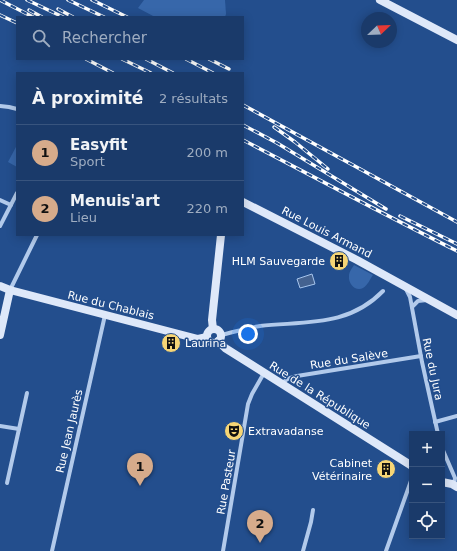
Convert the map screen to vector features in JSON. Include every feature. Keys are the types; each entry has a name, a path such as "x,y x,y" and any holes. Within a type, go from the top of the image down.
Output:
{"street":[{"path":"380,0 457,40"},
{"path":"0,106 16,109"},
{"path":"0,226 16,196"},
{"path":"0,200 11,205"},
{"name":"Rue Louis Armand","path":"244,202 357,260 457,315"},
{"path":"0,335 10,290 36,236"},
{"path":"213,329 212,320 221,236"},
{"name":"Rue du Jura","path":"402,285 409,294 438,431"},
{"name":"Rue du Chablais","path":"0,286 10,290 198,339 207,338"},
{"name":"Rue du Chablais","path":"0,292 10,290"},
{"path":"213,329 208,332 207,338 209,341 215,343 220,338 254,327 324,321 338,318 366,306 383,291"},
{"path":"412,307 420,300 430,301"},
{"name":"Rue Jean Jaurès","path":"52,551 105,315"},
{"path":"213,329 218,330 220,338"},
{"name":"Rue de la République","path":"220,338 224,348 409,464"},
{"name":"Rue du Salève","path":"282,384 287,379 297,376 421,356"},
{"name":"Rue Pasteur","path":"224,551 248,404 264,373"},
{"path":"7,483 27,393"},
{"path":"436,422 457,416"},
{"path":"0,426 19,429"},
{"path":"445,455 455,478 455,486 445,483"},
{"path":"386,551 409,486"},
{"path":"303,551 313,510"}],"shaded area":[{"path":"144,0 225,0 226,14 225,16 153,16 138,8"},
{"path":"16,147 16,166 8,162"},
{"path":"354,265 373,275 366,285 360,289 355,288 349,279"},
{"path":"312,274 315,284 300,288 297,279"}],"railway":[{"path":"0,0 31,16"},
{"path":"27,0 61,16"},
{"path":"68,0 102,16"},
{"path":"92,0 125,16"},
{"path":"58,9 71,16"},
{"path":"29,10 40,16"},
{"path":"0,15 16,23"},
{"path":"88,60 111,72"},
{"path":"124,60 149,72"},
{"path":"148,60 171,72"},
{"path":"188,60 211,72"},
{"path":"211,60 229,69"},
{"path":"244,106 457,222"},
{"path":"244,126 277,143 386,209"},
{"path":"274,127 328,169"},
{"path":"244,141 457,251"},
{"path":"400,216 457,244"}],"place":[{"name":"HLM Sauvegarde","path":"339,261"},
{"name":"Laurina","path":"171,343"},
{"name":"Extravadanse","path":"234,431"},
{"name":"Cabinet Vétérinaire","path":"386,469"},
{"name":"Easyfit","path":"140,486"},
{"name":"Menuis'art","path":"260,543"}]}
